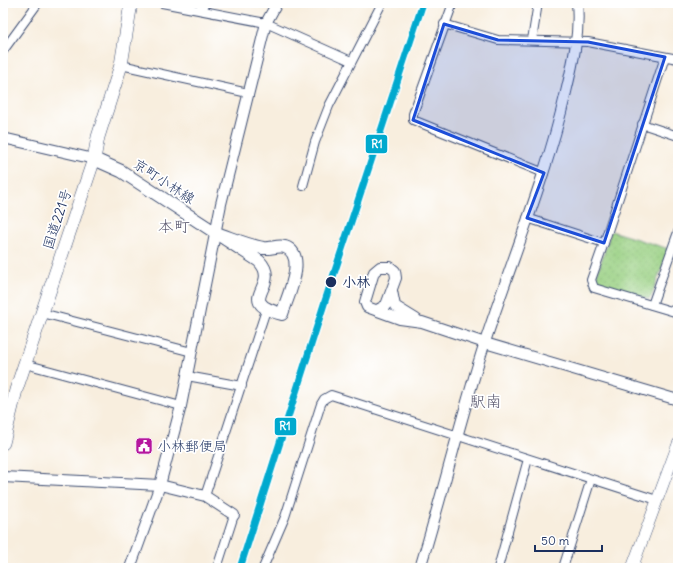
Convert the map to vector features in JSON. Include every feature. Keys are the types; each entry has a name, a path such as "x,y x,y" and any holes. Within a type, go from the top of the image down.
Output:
{"highway":[{"name":"国道221号","path":"3,443 7,423 25,364 94,159 98,138 121,66 131,3"}],"main road":[{"name":"京町小林線","path":"94,159 121,171 264,266 266,274 259,302 266,310 282,314 296,268 295,256 284,247 264,248 216,233"},
{"path":"632,568 678,444"}],"street":[{"path":"3,51 38,3"},
{"path":"162,3 202,7 266,23 351,61"},
{"path":"130,568 160,485 181,406 216,233 248,93 266,23 276,3"},
{"path":"303,186 318,135 330,106 351,61 382,3"},
{"path":"453,3 444,24 413,114 413,120 544,174"},
{"path":"532,40 538,3"},
{"path":"420,568 485,343 527,218 544,174 562,112 576,42 578,21 577,3"},
{"path":"444,24 498,40 588,42 678,60"},
{"path":"666,57 642,124 591,280 592,286 598,290 678,313"},
{"path":"121,66 248,93"},
{"path":"642,124 678,136"},
{"path":"3,138 94,159"},
{"path":"527,218 604,243"},
{"path":"652,305 678,232"},
{"path":"377,310 386,305 396,278 395,271 390,267 380,267 374,272 364,302 367,307 400,319 422,322"},
{"path":"392,291 393,302 398,310 422,322 485,343 678,400"},
{"path":"205,496 266,310"},
{"path":"42,313 192,352"},
{"path":"25,364 181,406"},
{"path":"187,376 242,386"},
{"path":"263,568 285,517 321,404 328,396 336,396 657,500"},
{"path":"498,568 528,459"},
{"path":"3,477 160,485 205,496 234,515 217,568"},
{"path":"563,568 591,479"}],"highlighted area":[{"path":"444,24 498,40 588,42 665,57 604,243 527,218 544,173 413,120"}],"green space":[{"path":"611,231 669,249 649,299 597,285 595,281"}],"transit line":[{"name":"R1","path":"240,568 325,301 423,3"}],"place":[{"name":"小林","path":"331,282"},
{"name":"小林郵便局","path":"144,446"}],"district":[{"name":"本町","path":"174,226"},
{"name":"駅南","path":"486,401"}]}
